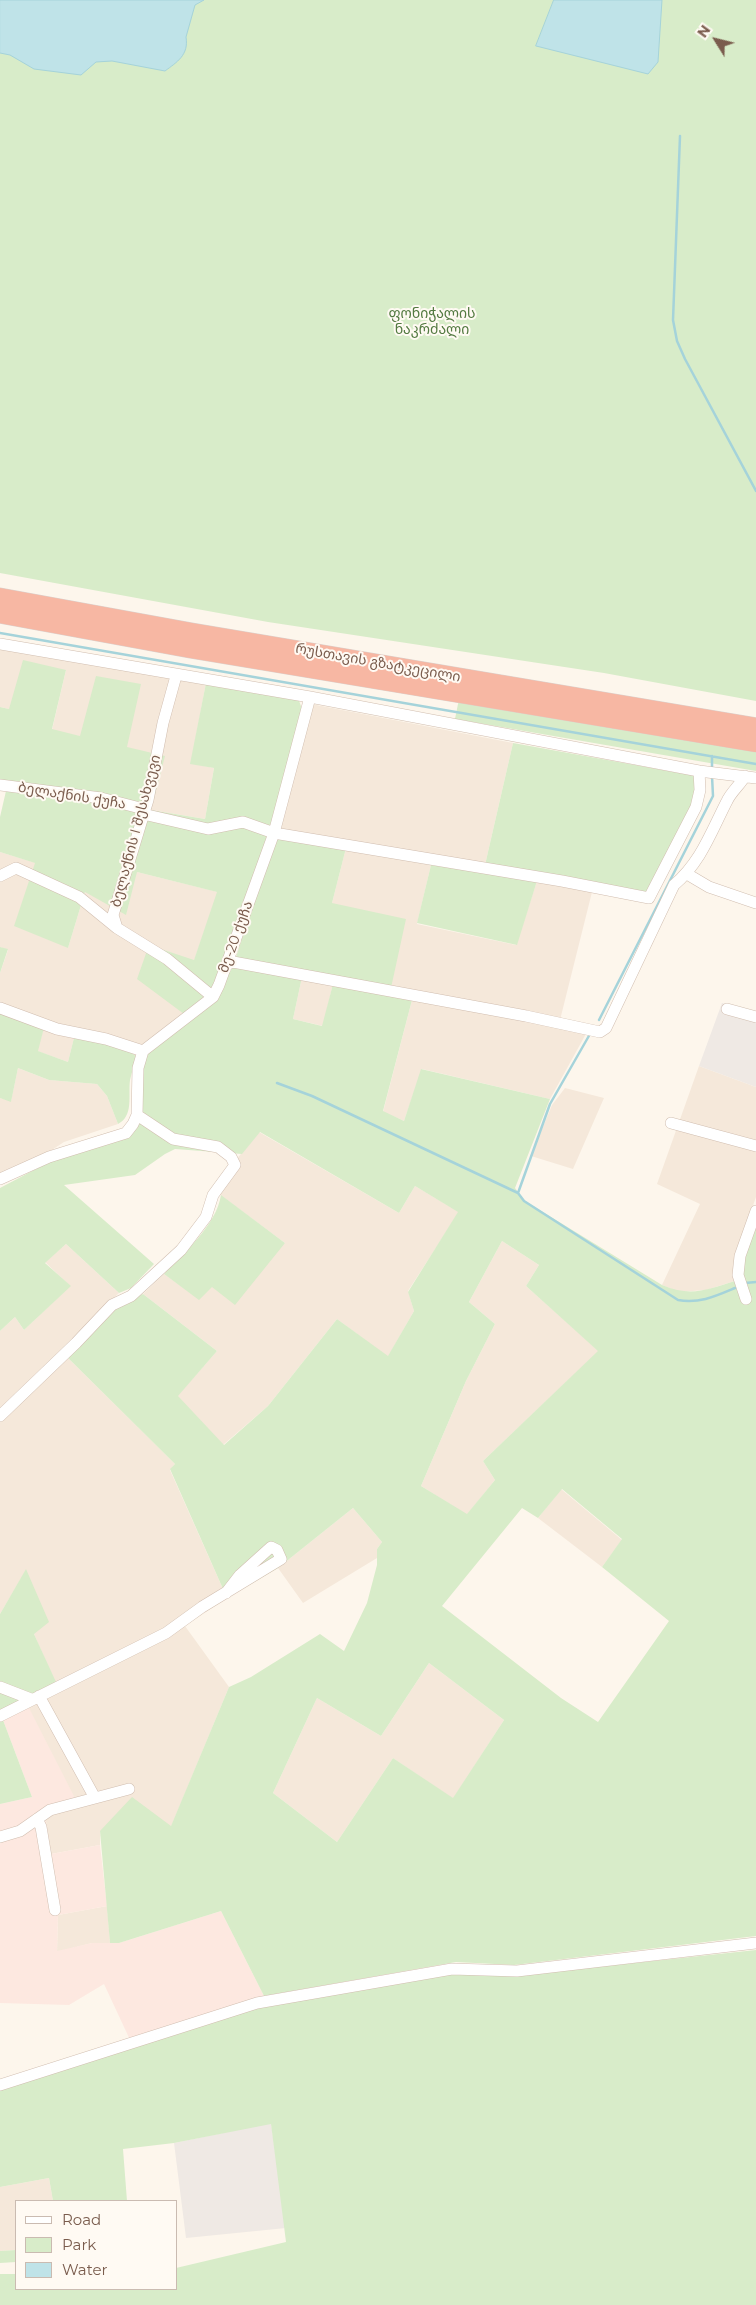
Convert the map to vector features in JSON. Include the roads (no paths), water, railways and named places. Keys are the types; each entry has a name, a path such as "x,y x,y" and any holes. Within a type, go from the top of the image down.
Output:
{"highway":[{"name":"რუსთავის გზატკეცილი","path":"0,597 191,640 756,743"},
{"name":"რუსთავის გზატკეცილი","path":"0,614 191,640 756,727"}],"street":[{"path":"0,644 176,676 310,697 702,771 750,777"},
{"name":"ბელაქნის I შესახვევი","path":"117,928 113,915 143,812 163,723 176,676"},
{"name":"მე-20 ქუჩა","path":"142,1051 213,996 274,833 310,697"},
{"name":"ბელაქნის ქუჩა","path":"0,785 101,798 143,812 208,829 243,822 274,833 562,881 649,898 696,807 702,771"},
{"path":"226,965 232,962 516,1014 600,1032 606,1028 674,886 688,874 704,850 728,799 750,777"},
{"path":"0,876 16,868 79,897 117,928 153,949 213,996"},
{"path":"688,874 709,887 756,903"},
{"path":"0,1008 57,1029 106,1039 142,1051 138,1068 137,1115 126,1133 49,1157 0,1179"},
{"path":"727,1009 756,1017"},
{"path":"0,1416 76,1344 112,1305 131,1296 181,1250 206,1217 213,1195 235,1165 230,1156 218,1147 173,1139 137,1115"},
{"path":"671,1123 756,1146"},
{"path":"746,1299 738,1275 740,1256 756,1211"},
{"path":"0,1716 166,1633 281,1559 277,1550 271,1547 240,1575 226,1593"},
{"path":"0,1688 35,1698 95,1798"},
{"path":"0,1837 20,1831 50,1810 129,1789"},
{"path":"37,1819 41,1827 55,1910"},
{"path":"0,2085 267,2001 452,1969 517,1971 756,1943"}],"water":[{"path":"0,0 204,0 195,5 186,37 184,53 178,61 165,71 112,61 96,62 81,75 34,69 10,55 0,53"},
{"path":"554,0 662,0 658,62 648,74 536,46"}],"waterway":[{"path":"680,136 673,320 677,341 756,491"},
{"path":"0,633 756,764"},
{"path":"712,756 712,770"},
{"path":"599,1020 713,796 712,776"},
{"path":"277,1083 312,1096 518,1193 550,1104 590,1034"},
{"path":"518,1193 524,1201 678,1300 700,1300 735,1288"},
{"path":"745,1283 756,1282"}],"park label":[{"name":"ფონიჭალის ნაკრძალი","path":"432,322"}]}
